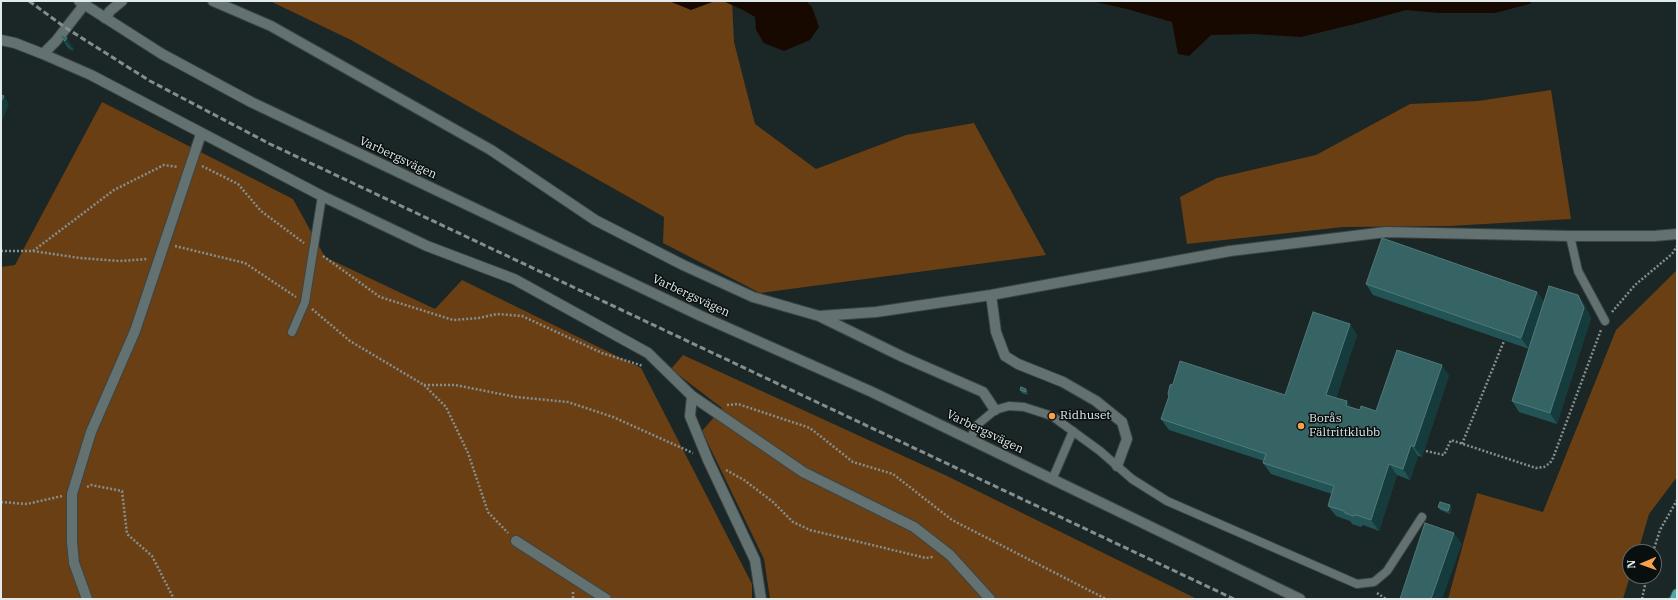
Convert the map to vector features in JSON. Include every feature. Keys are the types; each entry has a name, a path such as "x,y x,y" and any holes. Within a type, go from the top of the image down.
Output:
{"main road":[{"path":"1675,599 1677,594"}],"street":[{"path":"105,18 110,11 122,1"},
{"path":"213,1 271,26 491,150 595,220 683,265 753,297 819,316 903,357 983,392 995,410"},
{"path":"43,54 56,41 82,3"},
{"name":"Varbergsvägen","path":"82,3 162,54 251,102 701,316 872,392 970,438 1052,480 1300,599"},
{"path":"1,40 15,43 91,75 201,134 322,196 428,246 514,279 648,353 692,396 803,472 914,527 950,555 990,599"},
{"path":"86,599 74,563 72,542 72,494 91,432 135,331 201,134"},
{"path":"819,316 876,312 991,294 1230,251 1386,232 1570,236 1654,236 1677,234"},
{"path":"991,294 996,332 1005,356 1018,364 1063,382 1096,401 1122,422 1127,439 1117,466"},
{"path":"692,396 690,416 708,460 755,560 762,599"},
{"path":"516,541 606,599"}],"lane":[{"path":"292,332 304,302 322,196"},
{"path":"1570,236 1578,271 1605,321"},
{"path":"970,438 977,425 995,410 1009,406 1024,407 1052,416 1073,431 1132,479 1167,501 1357,584 1374,582 1387,571 1422,517"},
{"path":"1052,480 1073,431"}],"path":[{"path":"32,251 114,190 164,165 190,168 201,165 238,184 261,211 380,297 453,320 479,318 497,314 522,316 602,353 647,367"},
{"path":"164,244 245,263 304,302 350,341 424,385 446,407 468,453 488,512 516,541"},
{"path":"1426,451 1444,455 1451,440 1536,468 1544,467 1550,463 1605,321 1635,285 1672,254 1677,246"},
{"path":"1,251 32,251 120,262 159,259"},
{"path":"1462,444 1504,341"},
{"path":"424,385 455,384 516,397 568,402 613,417 708,460 744,480 773,502 793,522 810,530 926,558 950,555"},
{"path":"706,405 738,404 810,428 853,462 893,474 952,520 1106,599"},
{"path":"1,502 27,504 72,494 91,485 122,491 127,534 152,556 174,599"},
{"path":"1656,544 1660,530 1677,500"},
{"path":"1642,599 1645,584"}],"shaded area":[{"path":"270,1 732,1 734,42 755,124 816,169 906,135 974,123 1046,255 760,293 663,243 664,217 351,40"},
{"path":"669,1 715,1 691,10"},
{"path":"723,1 806,1 812,7 819,27 810,40 784,51 764,43 756,30 755,17"},
{"path":"1091,1 1533,1 1529,4 1495,13 1439,13 1406,10 1301,37 1253,34 1211,35 1189,56 1178,54 1172,22 1127,9"},
{"path":"1551,90 1571,219 1450,226 1343,227 1187,244 1180,197 1217,178 1316,155 1410,104 1478,101"},
{"path":"102,102 293,199 325,257 435,309 462,280 641,368 752,584 752,599 1,599 1,267 15,265"},
{"path":"1677,270 1677,477 1649,514 1640,544 1622,544 1622,584 1628,584 1623,599 1448,599 1477,493 1543,512 1616,330"},
{"path":"683,355 947,476 1197,599 770,599 764,559 702,431 722,408 671,369"}],"building":[{"path":"62,35 67,38 65,41 61,37"},
{"path":"1,95 4,96 1,102"},
{"path":"1382,238 1537,292 1521,338 1366,284"},
{"path":"1549,286 1578,295 1584,308 1550,413 1512,401"},
{"name":"Borås Fältrittklubb","path":"1313,312 1350,324 1326,395 1347,401 1346,406 1360,410 1361,406 1376,411 1397,350 1442,365 1414,447 1411,445 1403,469 1389,464 1371,520 1356,515 1353,516 1345,513 1344,511 1328,506 1334,486 1263,463 1266,454 1161,419 1169,396 1170,385 1173,384 1180,361 1285,395"},
{"path":"1021,387 1026,389 1026,392 1020,390"},
{"path":"1440,502 1450,505 1448,511 1438,507"},
{"path":"1425,523 1454,533 1431,599 1400,599"}],"railway":[{"path":"29,1 66,28 150,81 270,144 1234,599"}],"place":[{"name":"Ridhuset","path":"1052,416"},
{"name":"Borås Fältrittklubb","path":"1301,426"}]}
